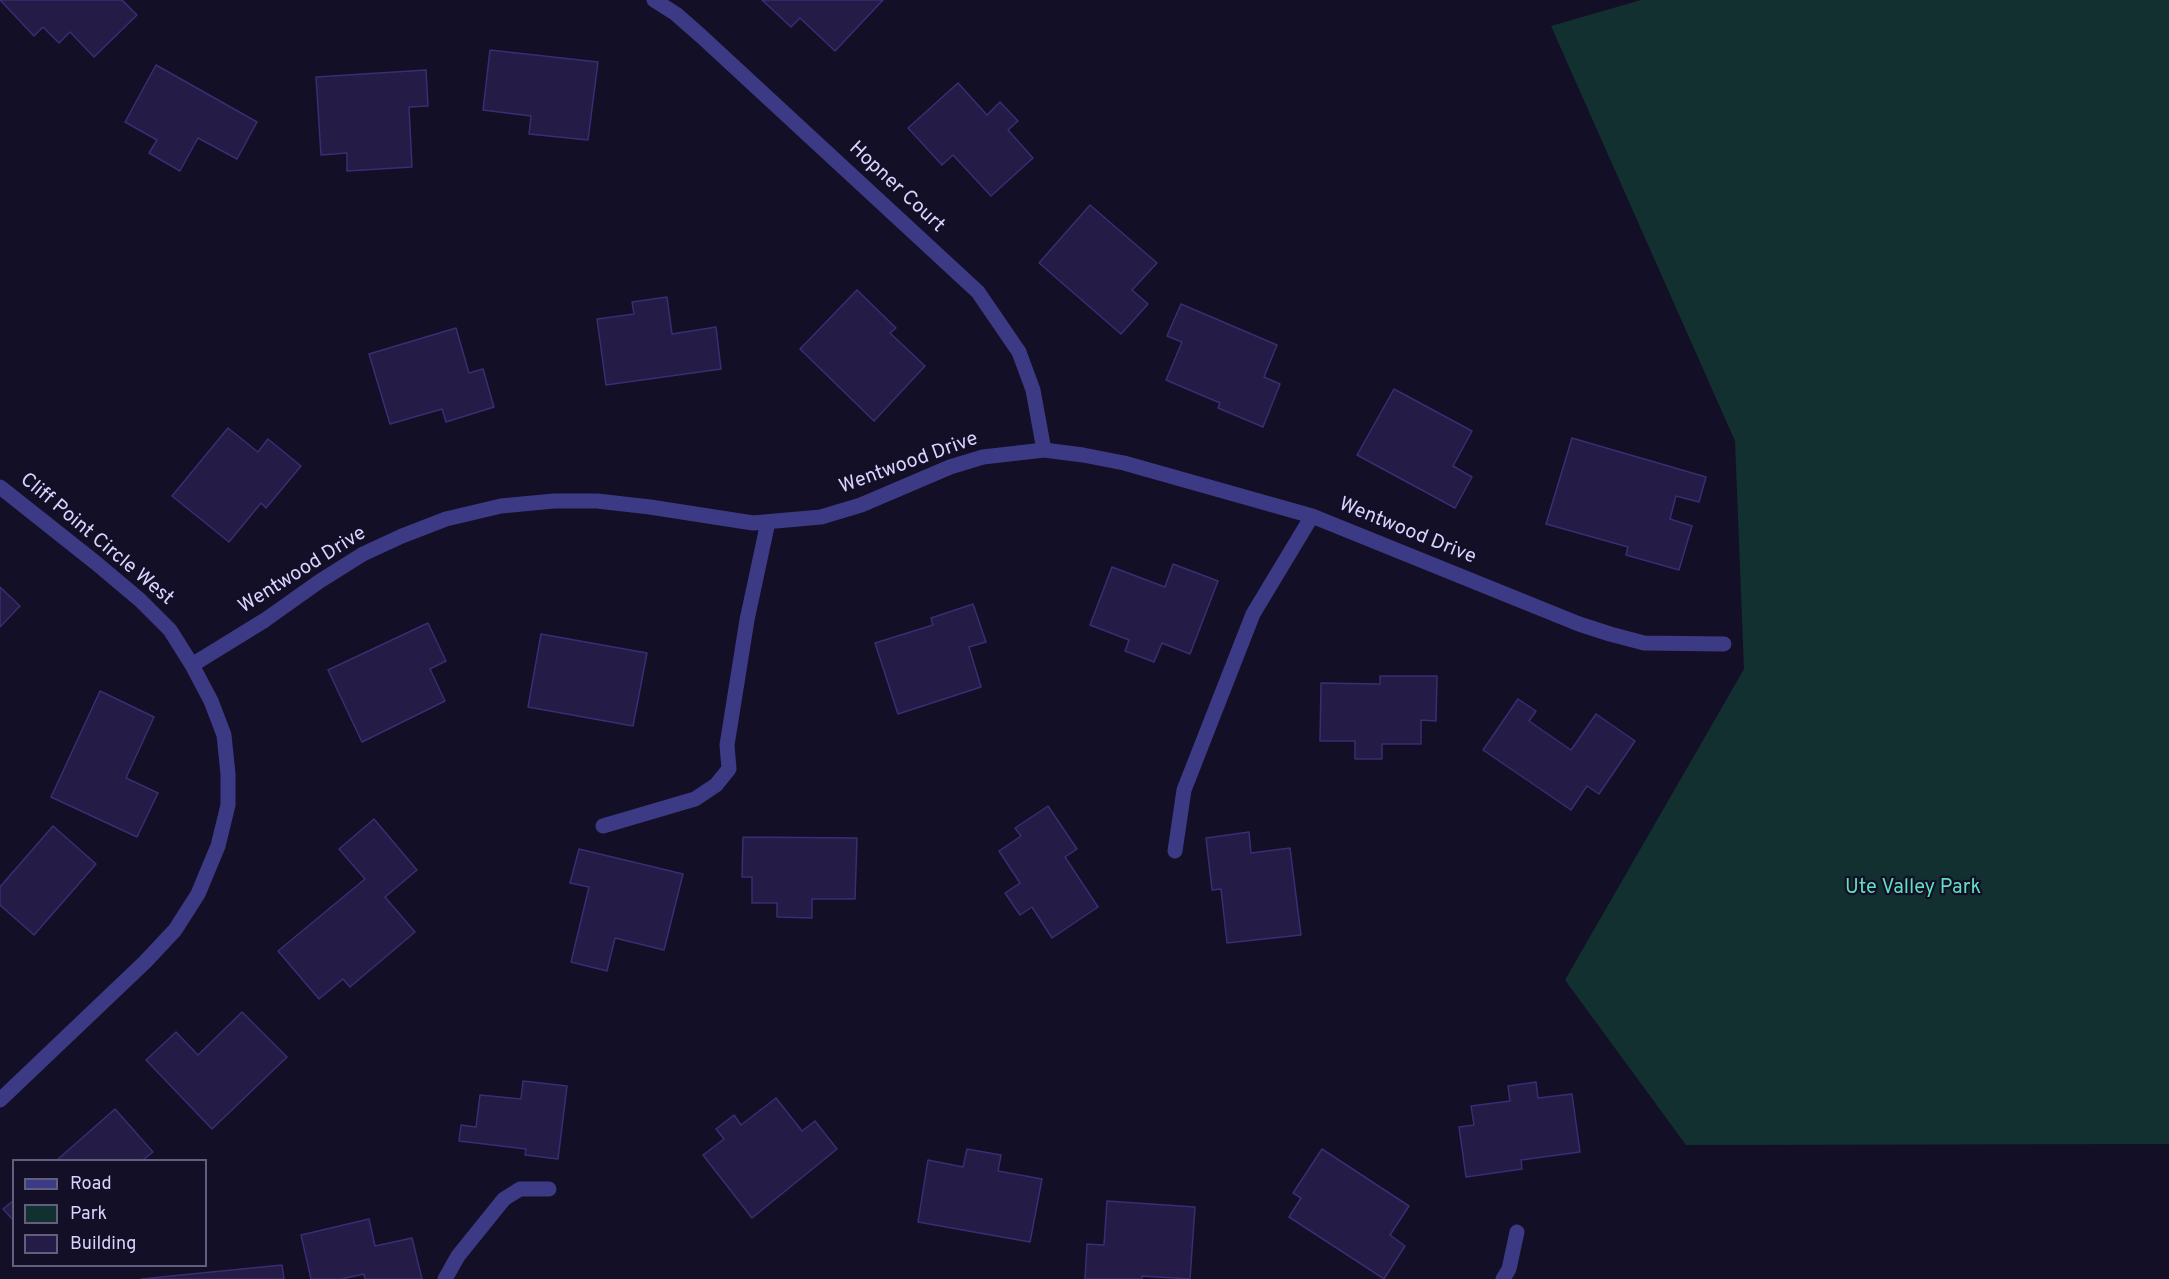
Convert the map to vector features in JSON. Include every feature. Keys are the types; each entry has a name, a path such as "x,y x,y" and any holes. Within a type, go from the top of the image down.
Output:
{"street":[{"name":"Hopner Court","path":"654,0 676,14 701,36 978,292 1019,352 1033,390 1044,450"},
{"name":"Wentwood Drive","path":"192,665 265,620 363,554 446,519 501,506 554,501 597,501 753,523 821,517 861,505 950,467 983,457 1044,450 1124,463 1312,516 1599,631 1644,643 1724,644"},
{"name":"Cliff Point Circle West","path":"0,487 140,600 170,630 211,701 224,735 228,774 228,805 218,846 198,894 175,930 145,962 0,1100"},
{"path":"1175,851 1184,790 1249,624 1312,516"},
{"path":"603,826 695,799 716,785 729,769 727,745 730,722 747,620 768,522"},
{"path":"445,1279 458,1256 504,1199 520,1189 549,1189"},
{"path":"1503,1279 1509,1269 1517,1232"}],"green space":[{"name":"Ute Valley Park","path":"1641,0 2169,0 2169,1144 1686,1145 1565,980 1744,669 1735,441 1551,26"}],"building":[{"path":"0,0 122,0 137,15 94,57 70,32 59,43 43,27 34,36"},
{"path":"762,0 883,0 835,51 800,18 791,27"},
{"path":"490,50 598,62 588,140 529,134 531,116 483,110"},
{"path":"156,65 257,122 237,159 198,138 180,171 149,153 157,140 125,122"},
{"path":"426,70 428,106 409,107 412,167 347,171 347,153 321,155 316,77"},
{"path":"958,83 987,115 1000,102 1018,121 1008,130 1033,158 991,196 953,155 942,165 908,128"},
{"path":"1090,205 1157,263 1132,290 1148,304 1121,334 1039,263"},
{"path":"857,290 896,328 890,333 925,366 874,421 800,349"},
{"path":"667,297 672,334 716,327 721,369 606,385 597,319 634,314 632,302"},
{"path":"1181,304 1277,345 1264,377 1280,384 1263,427 1218,408 1220,403 1166,380 1182,342 1167,336"},
{"path":"456,328 469,373 483,369 494,407 446,422 442,409 390,424 369,354"},
{"path":"1394,389 1472,431 1453,466 1472,477 1455,508 1357,455"},
{"path":"228,428 258,452 268,439 301,466 266,508 261,503 229,542 172,496"},
{"path":"1572,438 1706,477 1699,502 1676,496 1670,519 1692,526 1679,570 1626,555 1628,547 1546,524"},
{"path":"1173,564 1218,581 1190,654 1162,643 1154,662 1125,651 1129,640 1090,625 1112,567 1165,587"},
{"path":"0,587 20,606 0,627"},
{"path":"973,604 986,642 969,647 981,687 898,714 875,643 933,625 931,618"},
{"path":"428,623 446,661 430,669 445,701 362,742 328,670"},
{"path":"541,634 647,653 633,726 528,707"},
{"path":"1380,676 1437,676 1436,721 1421,720 1421,744 1382,744 1382,759 1355,759 1355,741 1320,741 1321,683 1380,684"},
{"path":"100,691 154,717 126,778 158,793 137,837 51,797"},
{"path":"1518,699 1536,711 1529,721 1571,750 1596,714 1635,741 1599,794 1587,786 1571,810 1483,750"},
{"path":"1048,806 1077,849 1065,857 1098,907 1052,938 1032,907 1020,915 1005,893 1020,883 999,851 1021,836 1015,828"},
{"path":"374,819 417,870 385,897 415,932 350,987 343,979 319,999 278,951 365,879 339,849"},
{"path":"53,826 96,864 34,935 0,905 0,887"},
{"path":"1249,832 1251,853 1290,848 1301,935 1227,943 1221,889 1212,890 1206,838"},
{"path":"743,837 857,838 855,899 812,899 812,918 777,917 777,903 752,903 752,877 742,877"},
{"path":"579,849 683,874 664,950 615,938 607,971 571,962 589,887 570,883"},
{"path":"242,1012 287,1057 212,1129 146,1060 176,1032 198,1055"},
{"path":"523,1081 567,1086 558,1159 525,1155 526,1149 459,1141 461,1125 476,1127 480,1095 521,1099"},
{"path":"1536,1082 1538,1098 1572,1094 1580,1152 1521,1160 1522,1169 1466,1177 1459,1127 1474,1125 1471,1106 1510,1101 1508,1086"},
{"path":"776,1098 802,1131 815,1121 837,1149 752,1218 703,1155 724,1139 716,1129 734,1115 741,1125"},
{"path":"115,1109 153,1152 144,1159 58,1159"},
{"path":"967,1149 1001,1155 998,1171 1042,1179 1030,1242 918,1222 928,1160 963,1167"},
{"path":"1322,1149 1409,1206 1390,1235 1405,1246 1384,1279 1289,1217 1301,1198 1293,1193"},
{"path":"1107,1201 1195,1207 1190,1279 1142,1276 1142,1279 1085,1279 1087,1244 1104,1245"},
{"path":"12,1202 12,1219 3,1209"},
{"path":"369,1219 375,1246 412,1238 422,1279 365,1279 364,1274 341,1279 311,1279 301,1235"},
{"path":"282,1265 284,1279 141,1279"}]}
